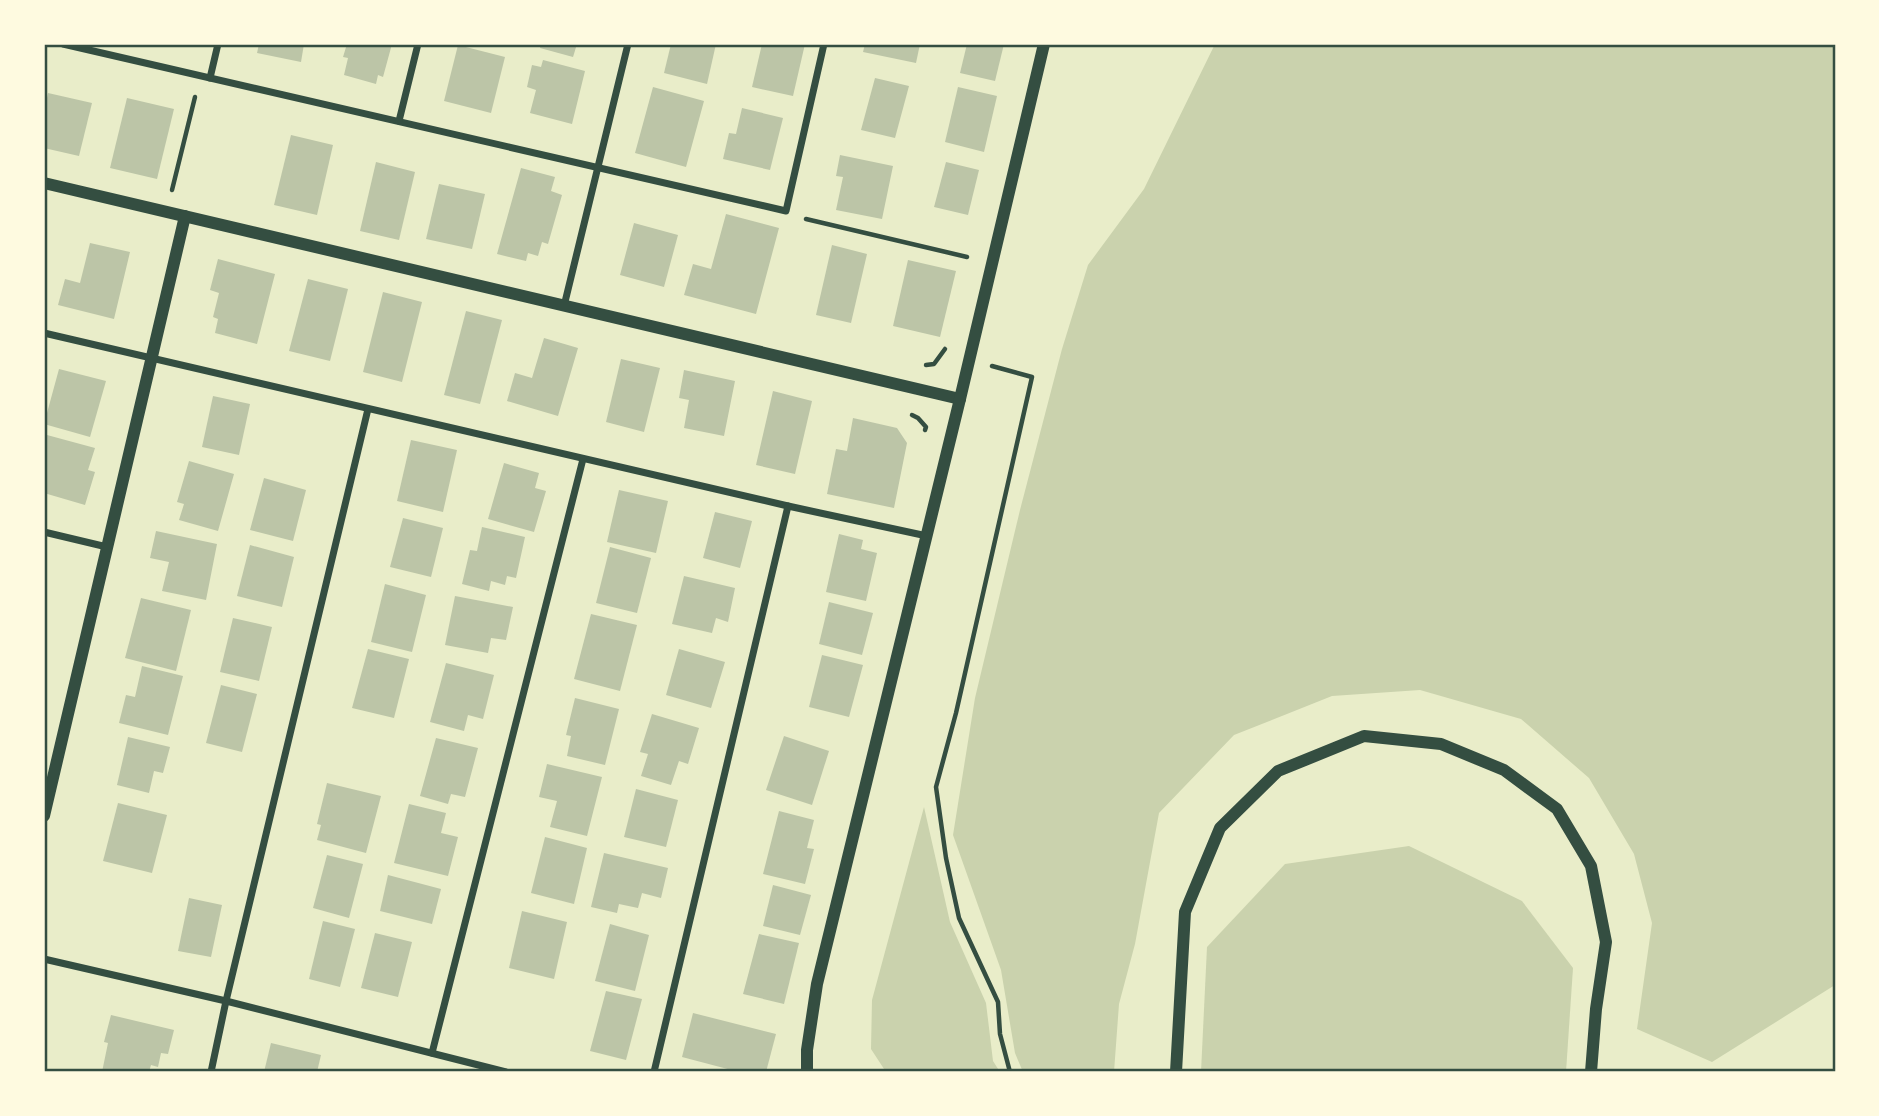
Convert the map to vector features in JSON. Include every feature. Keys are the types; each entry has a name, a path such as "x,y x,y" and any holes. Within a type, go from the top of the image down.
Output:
{"street":[{"path":"63,44 786,211 824,44"},
{"path":"210,78 218,44"},
{"path":"399,121 418,44"},
{"path":"564,306 628,44"},
{"path":"807,1072 807,1050 817,984 1044,44"},
{"path":"44,183 960,400"},
{"path":"44,816 185,216"},
{"path":"44,333 369,410 927,536"},
{"path":"211,1072 369,410"},
{"path":"432,1053 583,459"},
{"path":"654,1072 788,506"},
{"path":"44,532 107,547"},
{"path":"1176,1072 1185,912 1220,828 1278,771 1364,736 1441,744 1504,770 1557,809 1591,866 1606,942 1596,1009 1591,1072"},
{"path":"44,959 226,1001 506,1072"}],"path":[{"path":"166,212 200,75"},
{"path":"786,211 799,218 967,257"},
{"path":"964,269 970,244"},
{"path":"918,366 934,364 944,353 947,341"},
{"path":"992,365 1032,377 959,699 936,787 946,858 959,918 998,1002 1000,1034 1010,1072"},
{"path":"910,414 926,427 923,438"}],"green space":[{"path":"1215,44 1835,44 1835,985 1712,1062 1637,1029 1652,923 1634,854 1589,778 1521,719 1420,690 1332,696 1234,735 1159,813 1135,944 1119,1004 1114,1072 1023,1072 1015,1053 1001,970 953,835 975,698 1062,349 1088,265 1144,189"},
{"path":"924,807 950,922 986,1003 993,1061 1000,1072 886,1072 871,1049 872,1000"},
{"path":"1409,846 1522,901 1573,968 1566,1072 1201,1072 1207,947 1285,864"}],"building":[{"path":"259,44 304,44 301,62 257,53"},
{"path":"347,44 392,44 383,77 378,75 376,84 344,75 348,58 343,57"},
{"path":"541,44 577,44 573,57 540,48"},
{"path":"671,44 716,44 707,84 664,73"},
{"path":"762,44 805,44 793,96 752,87"},
{"path":"865,44 920,44 916,63 863,52"},
{"path":"967,44 1004,44 995,81 960,73"},
{"path":"458,45 505,57 491,113 444,101"},
{"path":"543,60 585,71 572,124 530,113 536,90 527,87 532,65 541,67"},
{"path":"875,78 909,86 895,138 861,130"},
{"path":"653,87 704,101 686,167 635,153"},
{"path":"958,87 997,96 984,152 945,142"},
{"path":"48,93 92,103 79,156 44,148 44,112"},
{"path":"127,98 174,109 157,179 110,168"},
{"path":"742,108 783,118 770,170 723,159 729,133 736,134"},
{"path":"291,135 333,145 317,215 274,205"},
{"path":"840,155 893,166 882,219 836,210 843,177 836,176"},
{"path":"376,162 415,172 399,240 360,231"},
{"path":"946,162 979,170 968,215 934,207"},
{"path":"521,168 555,177 551,191 562,195 548,244 542,242 538,256 528,253 526,261 497,254"},
{"path":"439,184 485,194 472,249 426,239"},
{"path":"726,214 779,228 756,314 684,295 693,264 711,269"},
{"path":"634,223 678,235 664,287 620,275"},
{"path":"90,243 130,252 114,319 58,305 65,279 80,283"},
{"path":"832,245 867,254 851,323 816,315"},
{"path":"218,259 275,274 257,344 215,333 218,319 213,317 219,293 210,290"},
{"path":"908,260 956,271 940,337 893,326"},
{"path":"308,279 348,289 330,361 289,351"},
{"path":"383,292 422,302 402,382 363,372"},
{"path":"466,311 502,320 480,404 444,395"},
{"path":"544,338 578,348 558,416 507,401 515,373 532,378"},
{"path":"621,359 660,368 644,432 606,422"},
{"path":"59,369 106,381 90,437 44,424"},
{"path":"684,370 735,381 724,436 684,428 689,400 679,398"},
{"path":"773,391 812,401 795,474 756,465"},
{"path":"213,396 250,404 239,455 202,447"},
{"path":"853,418 897,428 907,443 894,508 827,494 836,449 847,451"},
{"path":"47,435 95,448 88,470 95,472 85,505 44,493 44,448"},
{"path":"411,440 457,450 443,512 397,501"},
{"path":"189,461 234,474 218,531 179,520 184,504 177,502"},
{"path":"504,463 539,473 535,488 546,491 534,532 488,519"},
{"path":"264,478 306,490 293,541 250,530"},
{"path":"619,490 668,501 656,553 607,542"},
{"path":"715,512 752,521 740,568 703,558"},
{"path":"403,518 443,528 431,577 390,567"},
{"path":"482,527 525,537 516,578 507,576 505,585 491,581 489,591 462,584 470,550 477,551"},
{"path":"156,531 217,544 206,600 162,591 169,562 150,558"},
{"path":"839,534 863,540 861,549 877,553 866,601 826,592"},
{"path":"250,545 294,557 282,607 237,596"},
{"path":"610,547 651,558 637,613 596,603"},
{"path":"684,576 735,588 728,622 716,618 712,633 672,624"},
{"path":"385,584 426,595 412,652 371,642"},
{"path":"455,596 513,607 506,640 491,638 488,653 445,645"},
{"path":"141,598 191,610 176,671 125,658"},
{"path":"829,602 873,613 862,655 819,644"},
{"path":"591,614 637,625 620,691 574,679"},
{"path":"233,618 272,627 259,681 220,672"},
{"path":"368,649 409,659 394,718 352,708"},
{"path":"679,649 725,662 711,708 666,695"},
{"path":"822,655 863,665 849,717 809,707"},
{"path":"446,663 494,675 483,719 468,715 464,731 430,722"},
{"path":"142,666 183,676 168,735 119,723 126,695 135,697"},
{"path":"221,685 257,694 242,752 206,743"},
{"path":"575,698 619,709 605,765 567,756 571,736 566,735"},
{"path":"652,714 699,728 688,764 679,761 671,785 641,776 648,754 640,752"},
{"path":"784,736 829,751 812,805 766,790"},
{"path":"128,737 170,747 163,773 154,771 149,793 117,785"},
{"path":"436,738 478,748 465,797 451,794 448,804 420,796"},
{"path":"547,764 602,777 587,836 550,827 557,801 539,797"},
{"path":"327,783 381,796 366,853 317,840 321,825 317,824"},
{"path":"636,789 678,800 666,847 624,837"},
{"path":"118,803 167,815 152,873 103,861"},
{"path":"409,804 446,813 441,833 458,837 448,876 394,863"},
{"path":"779,811 814,820 807,848 814,849 805,884 763,874"},
{"path":"545,837 587,848 574,904 531,893"},
{"path":"604,853 668,868 661,898 642,893 638,908 619,904 617,913 591,907"},
{"path":"327,855 363,864 349,918 313,908"},
{"path":"388,875 441,889 432,924 380,911"},
{"path":"773,885 811,895 800,935 763,926"},
{"path":"189,898 222,905 211,957 178,951"},
{"path":"522,911 567,922 554,979 509,968"},
{"path":"323,921 355,929 340,987 309,979"},
{"path":"610,924 649,935 635,991 595,981"},
{"path":"375,933 412,942 398,997 361,988"},
{"path":"759,934 799,943 784,1004 743,994"},
{"path":"606,991 642,999 626,1060 590,1051"},
{"path":"693,1013 776,1034 766,1072 739,1072 682,1057"},
{"path":"111,1015 174,1030 168,1054 161,1053 158,1067 151,1065 149,1072 102,1072 108,1043 104,1042"},
{"path":"271,1043 321,1055 317,1072 264,1072"}]}
